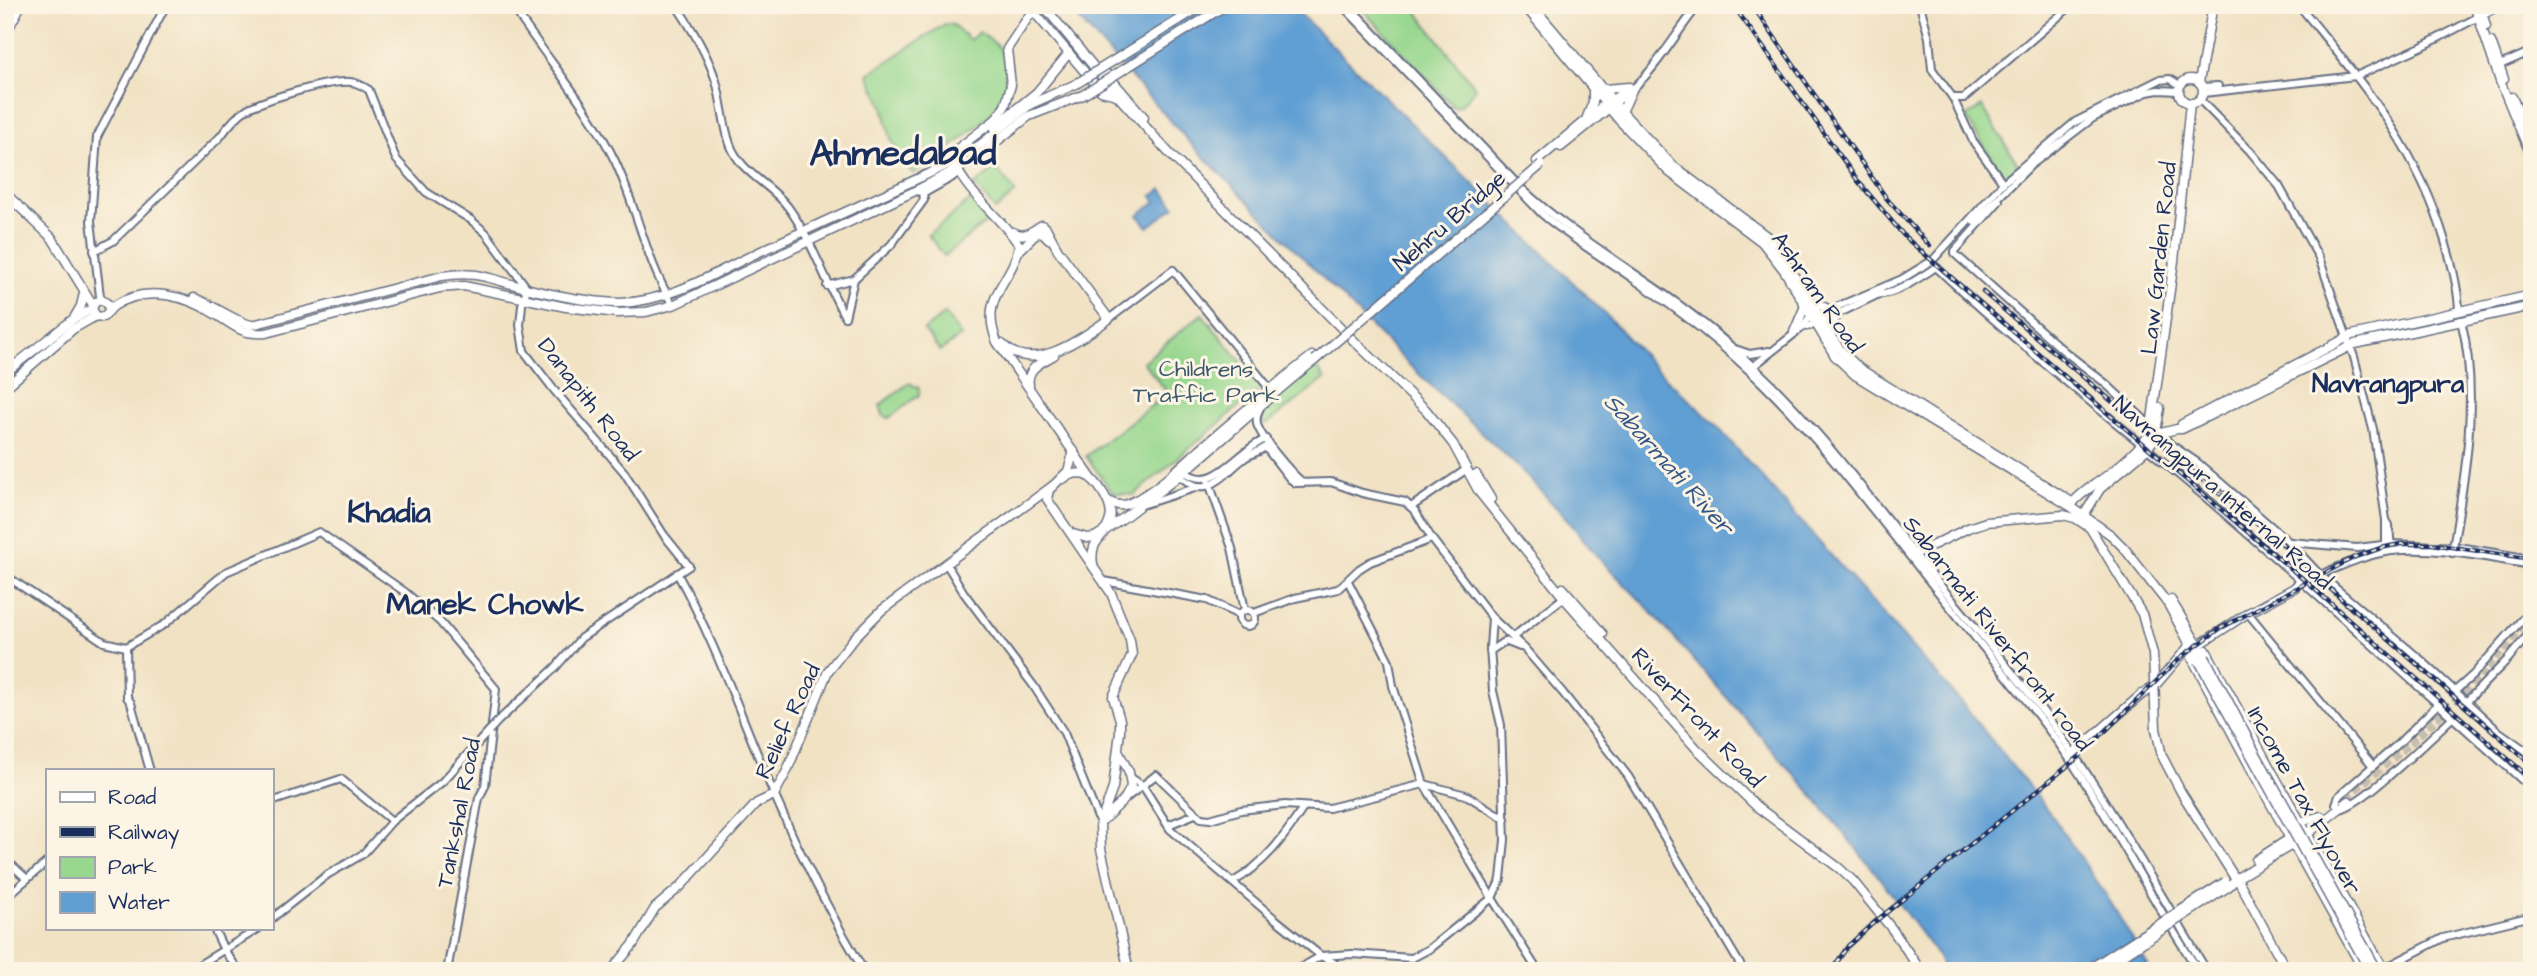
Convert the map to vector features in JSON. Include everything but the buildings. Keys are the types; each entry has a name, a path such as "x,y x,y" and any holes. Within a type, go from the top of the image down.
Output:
{"main road":[{"path":"5,24 16,5"},
{"path":"5,35 21,5"},
{"path":"1046,5 1117,95 1202,186 1351,338 1426,410 1467,469"},
{"name":"RiverFront Road","path":"1046,5 1206,184 1430,407 1457,442 1484,489 1566,596"},
{"path":"5,193 52,238 93,310 104,316 109,310 134,296 152,293 170,295 195,304 251,334 266,333 352,313 440,288 477,287 594,312 646,312 673,304 920,192 957,168 1031,104 1076,85 1203,5"},
{"path":"972,156 1029,116 1083,95 1226,5"},
{"name":"Ashram Road","path":"1524,5 1593,90 1610,103 1673,166 1769,238 1835,356 1855,375 2071,505"},
{"name":"Ashram Road","path":"1532,5 1604,89 1610,103"},
{"path":"2083,516 2101,489 2145,447 2157,431 2197,92 2211,5"},
{"path":"1093,564 1093,548 1111,519 1111,510 1074,451 1001,349 995,336 991,324 992,306 1019,245 957,168 952,153 995,120 1005,106 1011,85 1007,49 1030,8 1101,91 1117,95"},
{"path":"2479,11 2532,145"},
{"path":"2479,11 2510,108 2532,158"},
{"path":"103,300 112,301 132,291 152,288 171,290 252,325 442,276 466,273 527,288 608,302 645,301 682,289 803,232 957,168 967,169 977,142 1037,92 1069,53"},
{"path":"2185,80 2197,92 2181,98 2179,88 2185,80"},
{"path":"1596,118 1621,116 1632,88 1604,89"},
{"path":"1586,120 1593,102 1593,90"},
{"name":"Nehru Bridge","path":"1539,163 1596,118 1610,103"},
{"name":"Nehru Bridge","path":"1314,358 1586,120 1610,103"},
{"path":"1004,227 1020,236 1027,235 1042,225 1058,250"},
{"path":"1018,252 1038,232 1043,233 1109,318 1032,369 1028,379 1029,387"},
{"name":"Law Garden Road","path":"2157,431 2176,262"},
{"path":"72,320 81,306 84,293"},
{"path":"2157,431 2182,429 2220,413 2350,341 2459,310 2532,295"},
{"path":"6,386 103,300"},
{"path":"103,300 108,304 109,310"},
{"path":"1794,332 1807,303 1833,313 1829,334"},
{"path":"2350,341 2532,306"},
{"path":"5,373 72,320 93,310"},
{"name":"Ashram Road","path":"1817,320 1842,352 1860,369 2071,505 2083,516 2114,531 2172,601 2196,647"},
{"path":"995,336 1013,353 1056,353"},
{"path":"1107,500 1118,506 1131,503 1180,472 1270,389 1314,358"},
{"path":"1071,532 1087,538 1102,533 1140,506 1261,406 1314,358"},
{"path":"2063,515 2077,495 2145,447"},
{"path":"1074,451 1068,471 1047,493 1049,501 1104,581 1130,640 1132,655 1113,697 1120,720 1110,799 1100,824 1101,849 1129,971"},
{"name":"RiverFront Road","path":"1467,469 1479,492 1566,596 1700,745 1758,802 1840,865 1855,880 1895,927 1923,971"},
{"path":"1056,484 1076,473 1092,479"},
{"name":"Relief Road","path":"611,971 633,945 655,908 681,886 757,803 774,795 787,771 828,671 855,637 882,610 1056,484"},
{"path":"1037,498 1049,501"},
{"path":"1913,556 1968,528 1986,522 2063,515 2083,516"},
{"path":"2083,516 2142,614 2153,654 2156,736 2162,756 2180,792 2235,877 2287,971"},
{"path":"2073,754 2141,695 2154,687 2196,647 2301,581"},
{"path":"2196,647 2192,658 2285,830 2301,835"},
{"path":"2196,647 2207,650 2301,835 2381,970"},
{"name":"Income Tax Flyover","path":"2196,647 2370,971"},
{"name":"Income Tax Flyover","path":"2202,659 2381,970"},
{"path":"1100,824 1130,791 1129,775 1117,748"},
{"path":"1114,777 1121,772 1129,775"},
{"path":"1110,799 1124,800"},
{"path":"2099,971 2301,835 2347,799"},
{"path":"2322,819 2301,835 2298,853 2364,971"},
{"path":"2274,852 2285,830"},
{"path":"2274,852 2298,853"},
{"path":"2086,971 2226,885"}],"street":[{"path":"103,300 100,296 91,221 97,136 166,5"},
{"path":"514,5 598,129 632,200 660,279 673,304"},
{"path":"676,5 708,58 723,107 730,144 742,165 786,205 803,232 845,317 854,279"},
{"path":"1342,5 1542,214 1595,255 1626,271"},
{"path":"1348,5 1521,188 1560,223 1751,368 1794,332 1904,283 1936,263 2003,187 2093,118 2147,92 2179,88"},
{"path":"1610,103 1632,88 1654,67 1694,11 1692,5"},
{"path":"1920,5 1929,38 1932,69 1953,98 1973,141 2003,187"},
{"path":"1953,98 1964,98 2072,5"},
{"path":"2299,5 2389,120 2423,178 2452,263 2459,310"},
{"path":"2197,92 2355,75 2385,64 2491,5"},
{"path":"2479,11 2501,5"},
{"path":"2500,65 2532,51"},
{"path":"1833,313 1902,279 1933,260 2003,187 2081,118 2159,80 2170,79 2179,88"},
{"path":"94,251 113,241 248,109 266,100 344,82 359,83 369,90 396,159 426,192 471,220 486,233 527,288"},
{"path":"2197,92 2279,186 2319,258 2350,341 2374,429 2386,520 2389,525 2388,548"},
{"name":"Navrangpura Internal Road","path":"2003,187 1999,201 1955,254 2169,444 2198,463 2289,541 2320,575 2420,659 2454,692 2532,755"},
{"path":"828,286 854,279 898,236 924,200 920,192"},
{"name":"Navrangpura Internal Road","path":"1878,294 1884,295 1936,267 1988,316 2301,581 2532,789"},
{"path":"1109,318 1173,270 1270,389"},
{"path":"660,279 682,289"},
{"name":"Danapith Road","path":"527,288 520,325 524,351 624,472 664,536 689,566 677,573"},
{"path":"2452,550 2464,479 2469,411 2468,358 2461,320"},
{"path":"1725,347 1750,354 1770,351"},
{"name":"Sabarmati Riverfront road","path":"1725,347 1785,398 2028,694 2073,754 2207,971"},
{"name":"Sabarmati Riverfront road","path":"1751,368 1777,403 1889,536 1913,556 1929,586 2069,758 2199,971"},
{"path":"1261,406 1257,424 1290,479 1296,483 1331,482 1363,493 1405,502 1412,507 1432,539 1492,618 1525,649 1576,708 1628,776 1744,971"},
{"path":"1140,506 1209,483 1254,444 1267,443"},
{"path":"1412,507 1467,469"},
{"path":"1180,472 1209,483"},
{"path":"1180,472 1188,483 1200,487"},
{"path":"1209,483 1232,548 1242,612 1240,622 1248,626 1254,622 1254,613"},
{"name":"Tankshal Road","path":"125,647 165,624 226,572 319,532 405,592 440,622 496,690 485,786 479,798 447,971"},
{"path":"1104,581 1207,600 1242,612 1254,613 1295,598 1338,589 1370,562 1432,539"},
{"path":"2289,541 2360,548 2511,554 2532,559"},
{"path":"2320,575 2388,548"},
{"path":"2452,550 2532,565"},
{"path":"947,565 1064,733 1100,824"},
{"path":"273,917 327,875 363,853 392,821 442,782 499,720 555,668 581,638 677,573 702,620 774,795 825,903 864,971"},
{"path":"5,575 104,642 125,647 127,697 149,769"},
{"path":"1348,581 1389,661 1393,686 1424,784 1538,971"},
{"path":"1513,637 1566,596"},
{"path":"2248,613 2373,766"},
{"path":"2454,692 2473,675 2525,616 2531,615"},
{"path":"1295,971 1321,956 1352,954 1412,958 1429,949 1492,898 1504,866 1505,819 1501,725 1493,691 1492,618"},
{"path":"1493,649 1500,638 1500,625"},
{"path":"2466,702 2532,630"},
{"path":"1493,649 1507,641 1525,649"},
{"path":"2437,705 2339,796 2337,807 2348,807 2384,779 2452,718"},
{"path":"1129,775 1143,786 1170,830 1321,956 1334,963 1339,971"},
{"path":"1124,800 1156,775 1195,814 1210,819 1241,810 1285,805 1332,808 1424,784 1465,795 1505,819"},
{"path":"273,801 341,779 392,821"},
{"path":"1090,800 1098,803 1110,799"},
{"path":"1233,882 1250,872 1269,855 1304,807"},
{"path":"1168,825 1195,814"},
{"path":"5,859 27,879"},
{"path":"5,898 46,863"},
{"path":"2381,970 2443,938 2532,916"},
{"path":"214,930 239,971"},
{"path":"190,971 256,930"}],"green space":[{"path":"1358,5 1412,5 1476,89 1460,106 1454,107"},
{"path":"945,24 953,25 970,40 979,32 999,47 1006,64 1005,89 996,110 936,160 913,174 891,139 883,106 868,74"},
{"path":"1982,106 2019,166 2004,177 1966,118"},
{"path":"996,168 1016,193 995,210 975,185"},
{"path":"973,198 990,219 944,256 928,235"},
{"path":"945,314 961,336 940,351 924,330"},
{"name":"Childrens Traffic Park","path":"1202,314 1262,387 1134,495 1113,493 1086,456 1168,393 1143,362"},
{"path":"1316,366 1325,379 1267,424 1262,423 1261,412"},
{"path":"909,383 919,388 919,395 892,416 888,418 883,415 880,405"}],"water":[{"name":"Sabarmati River","path":"1066,5 1291,5 1609,318 1655,368 1714,423 1965,707 2053,817 2111,903 2151,971 1946,971 1869,864 1808,790 1647,607 1597,556 1567,519 1518,467 1403,359 1193,146"},
{"path":"1162,189 1175,206 1148,227 1138,215 1156,202 1152,196"}],"tunnel":[{"path":"2346,797 2396,756 2443,712 2510,642 2530,617"}],"railway":[{"path":"1733,5 1858,181 1905,237 2532,780"},
{"path":"1752,5 1887,199 1930,246"},
{"path":"1983,292 2194,471"},
{"path":"2186,467 2275,537 2353,610"},
{"path":"1831,971 1848,946 1871,925 2080,756 2181,657 2221,628 2355,557 2381,548 2400,544 2432,544 2532,559"},
{"path":"2347,603 2532,765"}],"district":[{"name":"Ahmedabad","path":"903,152"},
{"name":"Navrangpura","path":"2388,383"},
{"name":"Khadia","path":"389,512"},
{"name":"Manek Chowk","path":"485,604"}]}
